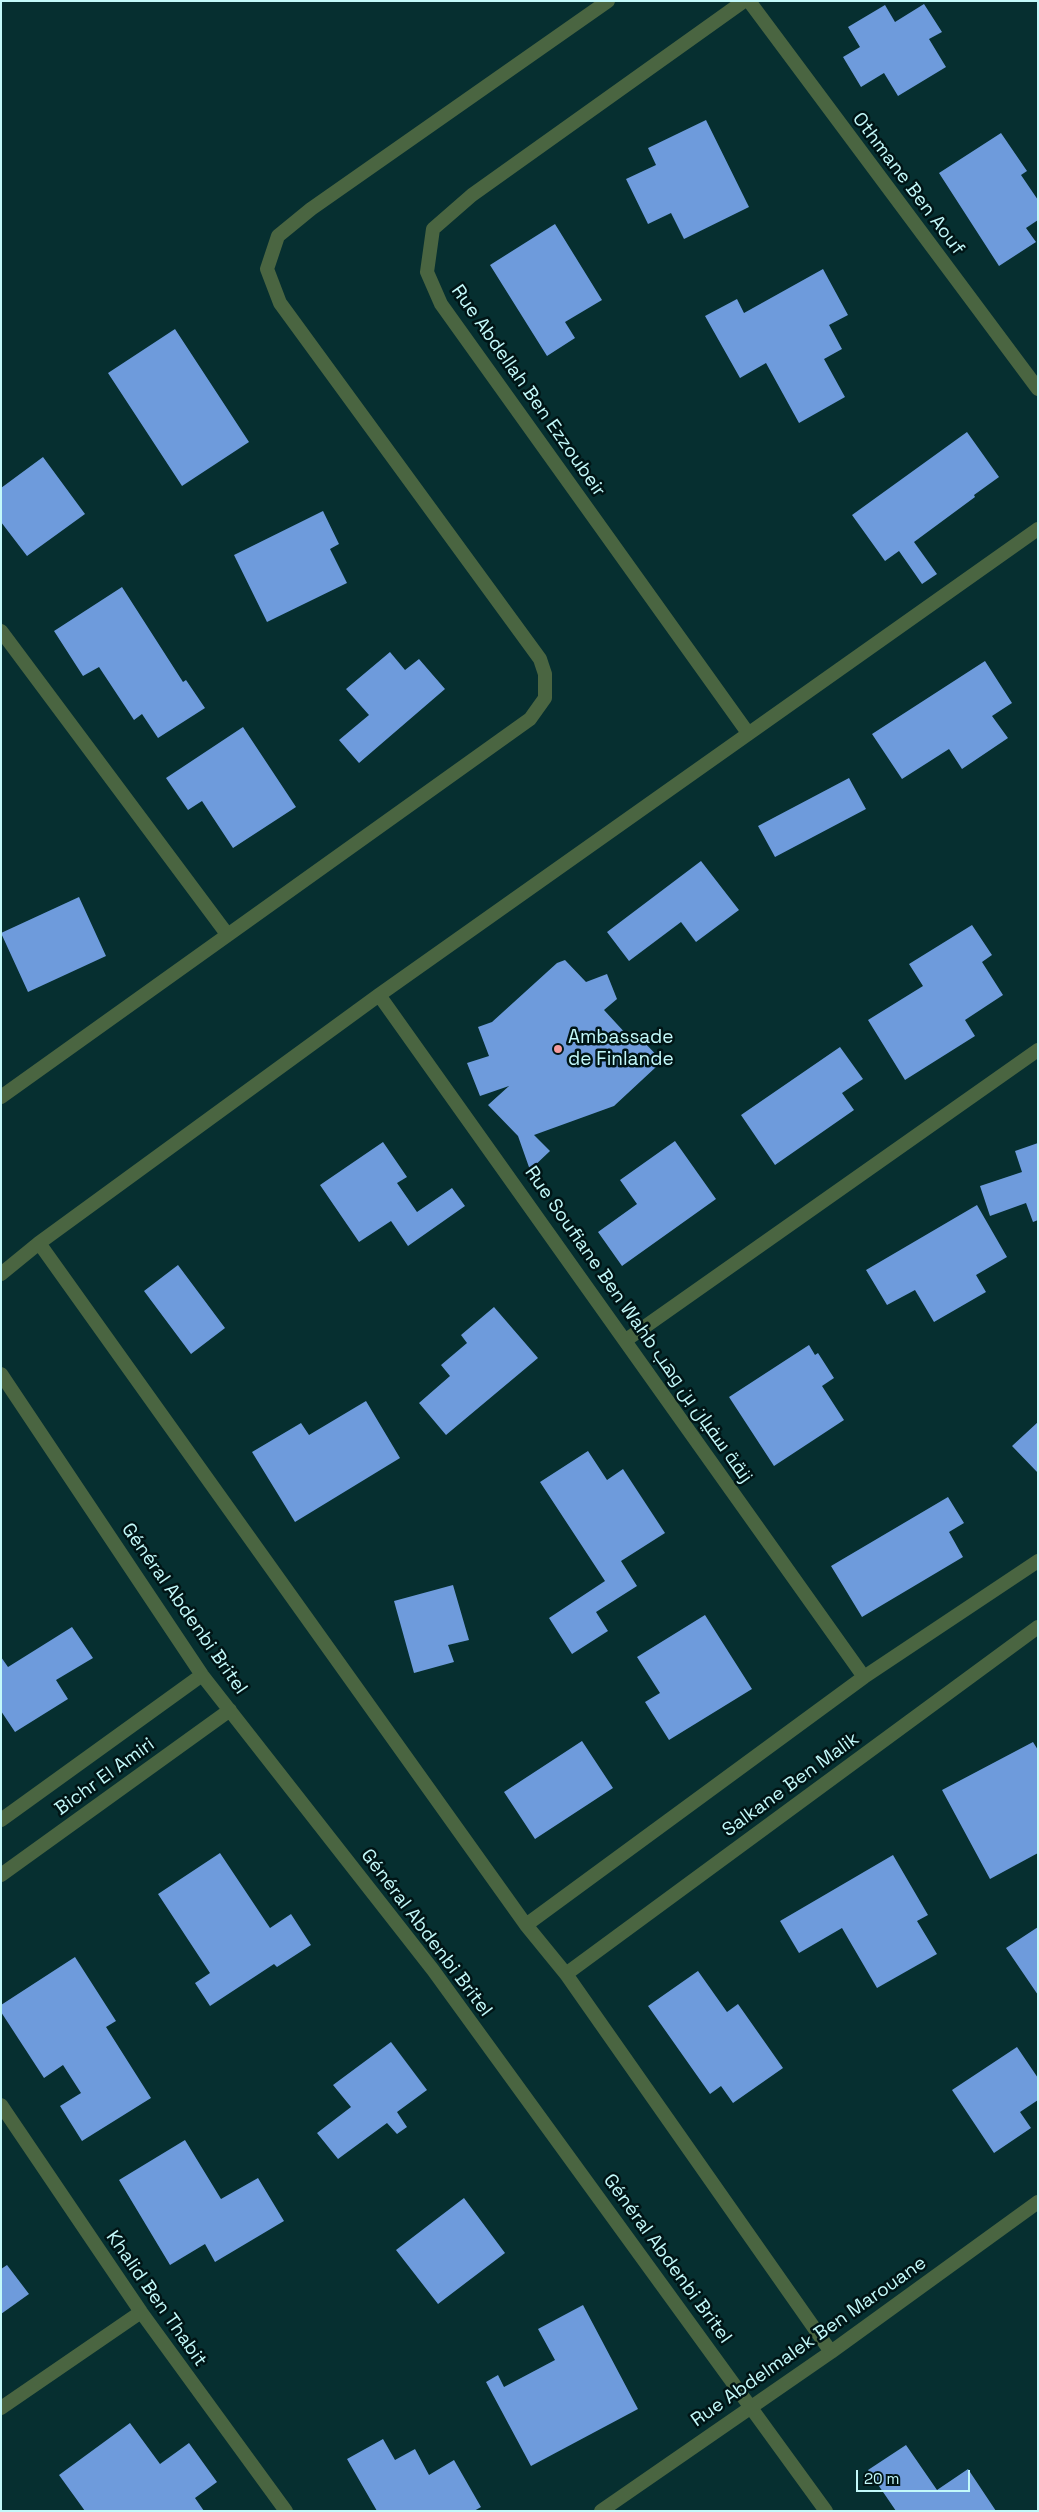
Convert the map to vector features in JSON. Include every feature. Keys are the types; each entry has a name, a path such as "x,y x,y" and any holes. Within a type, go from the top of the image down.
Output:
{"street":[{"path":"1,1097 530,719 545,698 545,674 540,659 280,303 267,269 278,236 311,209 608,1"},
{"name":"Rue Abdellah Ben Ezzoubeir","path":"744,1 472,195 452,212 433,229 427,272 441,304 748,733"},
{"name":"Othmane Ben Aouf","path":"749,1 1038,389"},
{"path":"1,1274 39,1243 379,995 1038,529"},
{"path":"1,631 227,934"},
{"name":"Rue Soufiane Ben Wahb زنقة سفيان بن وهب","path":"379,995 864,1677"},
{"path":"626,1340 1038,1050"},
{"path":"39,1243 526,1925 566,1974 831,2352"},
{"name":"Général Abdenbi Britel","path":"1,1374 202,1675 433,1970 752,2406 826,2511"},
{"path":"526,1925 864,1677 1038,1561"},
{"name":"Salkane Ben Malik","path":"566,1974 1038,1627"},
{"name":"Bichr El Amiri","path":"1,1820 202,1675"},
{"name":"Bichr El Amiri","path":"1,1875 230,1710"},
{"name":"Khalid Ben Thabit","path":"1,2106 141,2312 286,2511"},
{"name":"Rue Abdelmalek Ben Marouane","path":"601,2511 831,2352 1038,2202"},
{"path":"1,2408 141,2312"}],"building":[{"path":"924,4 942,32 929,39 946,67 898,96 884,73 861,87 843,57 860,47 848,27 885,5 895,22"},
{"path":"706,120 749,207 684,239 671,213 648,224 626,179 656,165 648,148"},
{"path":"1001,133 1027,171 1021,175 1038,200 1038,220 1026,228 1036,242 999,266 939,173"},
{"path":"555,224 602,300 565,322 575,338 547,356 490,265"},
{"path":"823,269 848,315 829,325 842,349 824,359 845,397 799,423 766,363 740,378 705,316 737,299 744,313"},
{"path":"175,329 249,442 182,486 108,373"},
{"path":"967,432 999,477 914,542 937,574 922,584 899,551 885,561 852,515"},
{"path":"43,457 85,514 27,556 1,522 1,488"},
{"path":"323,511 339,544 330,549 347,583 267,622 234,555"},
{"path":"122,587 183,682 186,680 205,708 158,738 142,714 134,720 99,667 83,676 54,631"},
{"path":"390,652 405,670 419,659 445,689 359,763 339,740 369,715 346,689"},
{"path":"985,661 1012,703 992,716 1008,738 962,769 949,749 902,779 872,734"},
{"path":"243,727 296,807 233,848 202,801 188,810 166,778"},
{"path":"849,778 866,809 775,857 758,826"},
{"path":"701,861 739,910 696,942 681,922 629,961 607,932"},
{"path":"79,897 106,956 28,992 1,933"},
{"path":"972,925 992,955 982,962 1003,995 965,1020 975,1036 905,1080 868,1020 923,986 909,964"},
{"path":"565,960 586,982 607,974 617,999 604,1010 628,1036 632,1045 643,1041 665,1064 656,1067 614,1106 534,1135 550,1151 530,1170 518,1136 488,1105 509,1086 480,1096 467,1063 489,1056 478,1027 492,1022 557,963"},
{"path":"840,1047 863,1079 842,1093 854,1110 775,1165 741,1115"},
{"path":"675,1141 716,1199 622,1266 598,1232 637,1204 620,1180"},
{"path":"383,1142 407,1177 397,1183 417,1212 452,1188 465,1206 408,1246 391,1221 359,1242 320,1185"},
{"path":"1038,1143 1038,1220 1033,1222 1026,1203 990,1216 980,1186 1022,1172 1015,1151"},
{"path":"977,1205 1007,1257 976,1275 986,1292 934,1322 915,1290 887,1305 866,1270"},
{"path":"178,1265 225,1328 191,1354 144,1291"},
{"path":"494,1307 538,1358 446,1435 419,1403 450,1376 441,1365 467,1343 461,1335"},
{"path":"809,1345 815,1355 818,1353 834,1378 822,1386 844,1420 774,1466 729,1397"},
{"path":"366,1401 400,1458 295,1522 252,1452 301,1423 309,1435"},
{"path":"1038,1422 1038,1473 1012,1446"},
{"path":"588,1451 607,1480 623,1469 665,1533 621,1561 637,1586 596,1612 608,1631 572,1654 549,1618 605,1581 540,1482"},
{"path":"948,1497 964,1523 949,1532 963,1557 862,1617 831,1566"},
{"path":"453,1585 469,1640 448,1645 454,1662 414,1673 394,1601"},
{"path":"705,1615 752,1689 669,1740 645,1702 660,1693 637,1657"},
{"path":"72,1627 93,1658 56,1680 68,1699 15,1732 1,1711 1,1657 8,1667"},
{"path":"582,1741 613,1788 535,1839 504,1792"},
{"path":"1033,1742 1038,1750 1038,1853 990,1879 942,1790"},
{"path":"220,1853 270,1928 291,1914 311,1945 277,1967 274,1964 210,2006 195,1983 210,1973 158,1894"},
{"path":"893,1855 928,1915 917,1921 937,1954 877,1988 842,1928 799,1953 780,1921"},
{"path":"1038,1927 1038,1995 1006,1948"},
{"path":"75,1957 116,2021 106,2027 151,2098 82,2141 60,2106 81,2093 63,2065 44,2078 1,2012 1,2005"},
{"path":"698,1971 727,2012 738,2004 783,2068 733,2103 721,2086 710,2094 648,2006"},
{"path":"391,2042 427,2090 397,2112 407,2127 397,2134 387,2123 338,2159 317,2133 351,2107 333,2085"},
{"path":"1017,2047 1038,2078 1038,2100 1020,2112 1031,2128 994,2153 952,2090"},
{"path":"185,2140 221,2199 258,2178 284,2221 215,2262 205,2244 170,2265 119,2180"},
{"path":"464,2198 505,2253 438,2304 396,2250"},
{"path":"7,2265 29,2294 1,2314 1,2269"},
{"path":"583,2305 638,2409 531,2466 486,2382 498,2375 504,2387 555,2360 538,2329"},
{"path":"130,2423 160,2464 189,2443 217,2482 195,2498 204,2511 85,2511 59,2475"},
{"path":"383,2439 395,2460 415,2449 429,2475 454,2460 481,2507 474,2511 377,2511 347,2459"},
{"path":"906,2445 937,2490 968,2469 996,2511 896,2511 868,2470"}],"place":[{"name":"Ambassade de Finlande","path":"558,1049"}]}
